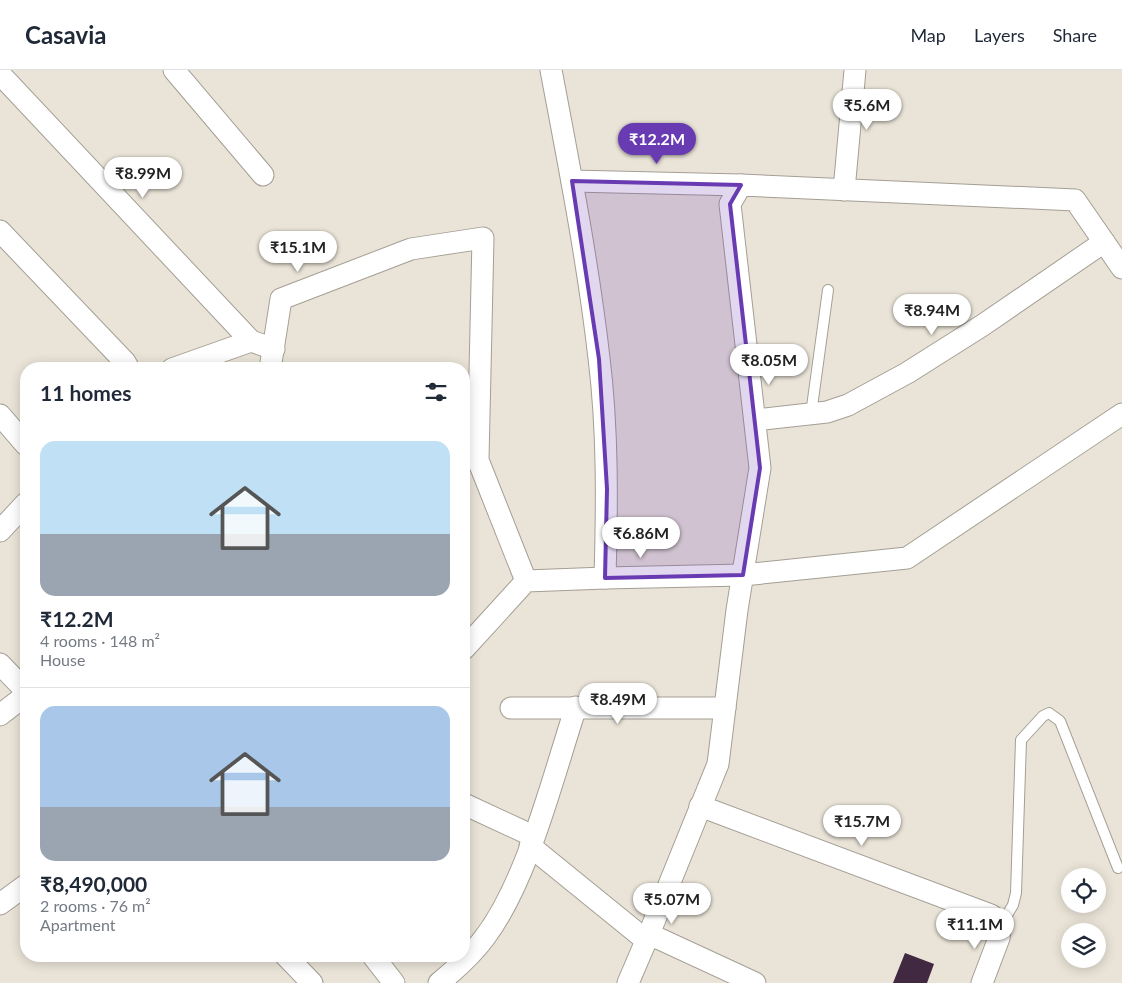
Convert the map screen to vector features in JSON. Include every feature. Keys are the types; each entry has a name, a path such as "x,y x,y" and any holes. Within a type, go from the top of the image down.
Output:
{"street":[{"path":"174,70 264,175"},
{"path":"551,70 572,181 599,359 607,489 605,578"},
{"path":"844,190 854,70"},
{"path":"0,74 250,341 272,359"},
{"path":"572,181 741,185 1075,200 1122,268"},
{"path":"628,983 718,764 742,575 760,468 730,204 741,185"},
{"path":"0,231 125,362"},
{"path":"272,359 281,299 411,250 483,238 478,460 526,581"},
{"path":"755,420 827,412 848,405 907,373 983,325 1104,242"},
{"path":"192,362 250,341"},
{"path":"470,643 526,581 742,575 907,558 1122,414"},
{"path":"0,415 20,438"},
{"path":"0,531 20,513"},
{"path":"0,664 20,685"},
{"path":"0,715 20,700"},
{"path":"470,956 486,937 500,914 532,841 576,707"},
{"path":"511,708 724,708"},
{"path":"700,806 991,915 1001,925 999,938 982,983"},
{"path":"470,807 532,841 648,938 755,983"},
{"path":"2,898 20,888"},
{"path":"292,962 312,983"},
{"path":"378,962 394,983"},
{"path":"439,983 463,962"}],"lane":[{"path":"811,414 828,290"},
{"path":"1001,925 1013,905 1016,893 1021,740 1042,716 1049,713 1060,721 1118,868"}],"highlighted area":[{"path":"572,181 741,185 730,204 760,468 743,575 605,578 607,489 599,359"}],"building":[{"path":"905,953 934,964 927,983 893,983"}]}
